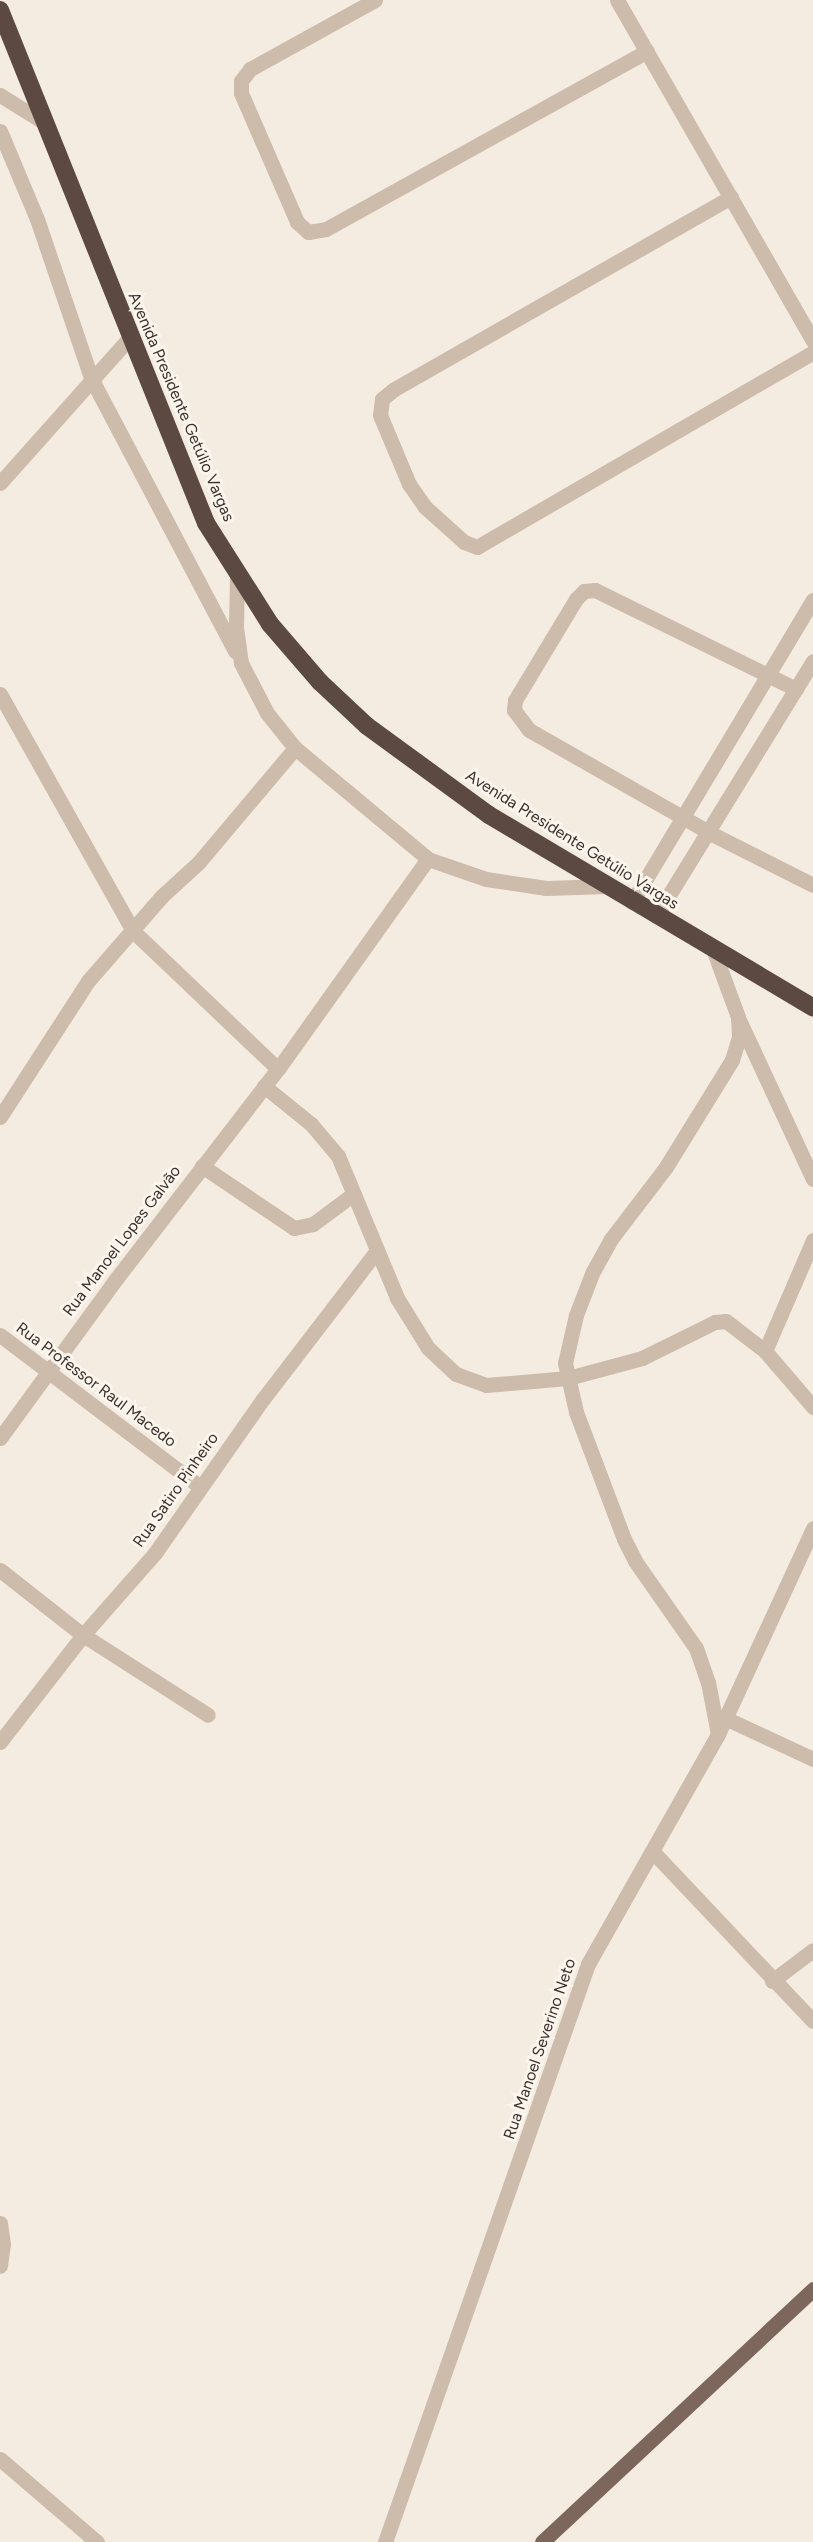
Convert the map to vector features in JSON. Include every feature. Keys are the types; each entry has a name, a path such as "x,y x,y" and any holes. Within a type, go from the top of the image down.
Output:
{"highway":[{"name":"Avenida Presidente Getúlio Vargas","path":"0,10 129,338 206,523 237,576 270,624 320,682 367,726 489,815 632,902 813,1007"}],"main road":[{"path":"542,2542 813,2289"}],"street":[{"path":"375,0 250,69 241,81 241,93 297,222 308,232 326,229 647,51"},
{"path":"617,0 813,341"},
{"path":"0,95 45,123"},
{"path":"0,131 37,219 91,378 145,474 253,690 295,748 428,859 498,881 546,888 608,886"},
{"path":"731,197 393,390 379,406 380,416 409,484 425,507 456,535 477,547 813,352"},
{"path":"0,483 91,378 129,338"},
{"path":"237,576 236,628 241,663"},
{"path":"796,688 596,590 584,591 576,598 515,700 518,719 529,730 710,833 813,885"},
{"path":"632,902 685,818 813,600"},
{"path":"656,916 710,833 813,661"},
{"path":"0,694 133,931 278,1069"},
{"path":"0,1117 37,1064 88,981 199,862 295,748"},
{"name":"Rua Manoel Lopes Galvão","path":"0,1438 46,1371 278,1069 428,859"},
{"path":"713,949 738,1017 813,1179"},
{"path":"718,1734 699,1654 634,1561 576,1412 565,1363 593,1271 718,1088 739,1037 738,1017"},
{"path":"264,1086 326,1140 344,1169 375,1253 428,1348 456,1374 486,1385 568,1378 642,1358 715,1322 738,1327 765,1351 813,1407"},
{"path":"202,1166 294,1228 313,1224 352,1195"},
{"path":"765,1351 813,1240"},
{"name":"Rua Satiro Pinheiro","path":"0,1742 83,1635 155,1553 199,1486 375,1253"},
{"name":"Rua Professor Raul Macedo","path":"0,1335 199,1486"},
{"name":"Rua Manoel Severino Neto","path":"386,2542 588,1964 654,1853 718,1734 813,1528"},
{"path":"0,1570 83,1635 208,1714"},
{"path":"725,1718 813,1759"},
{"path":"654,1853 772,1981 813,2021"},
{"path":"772,1981 813,1950"},
{"path":"0,2223 3,2244 0,2266"},
{"path":"0,2459 97,2542"}]}
